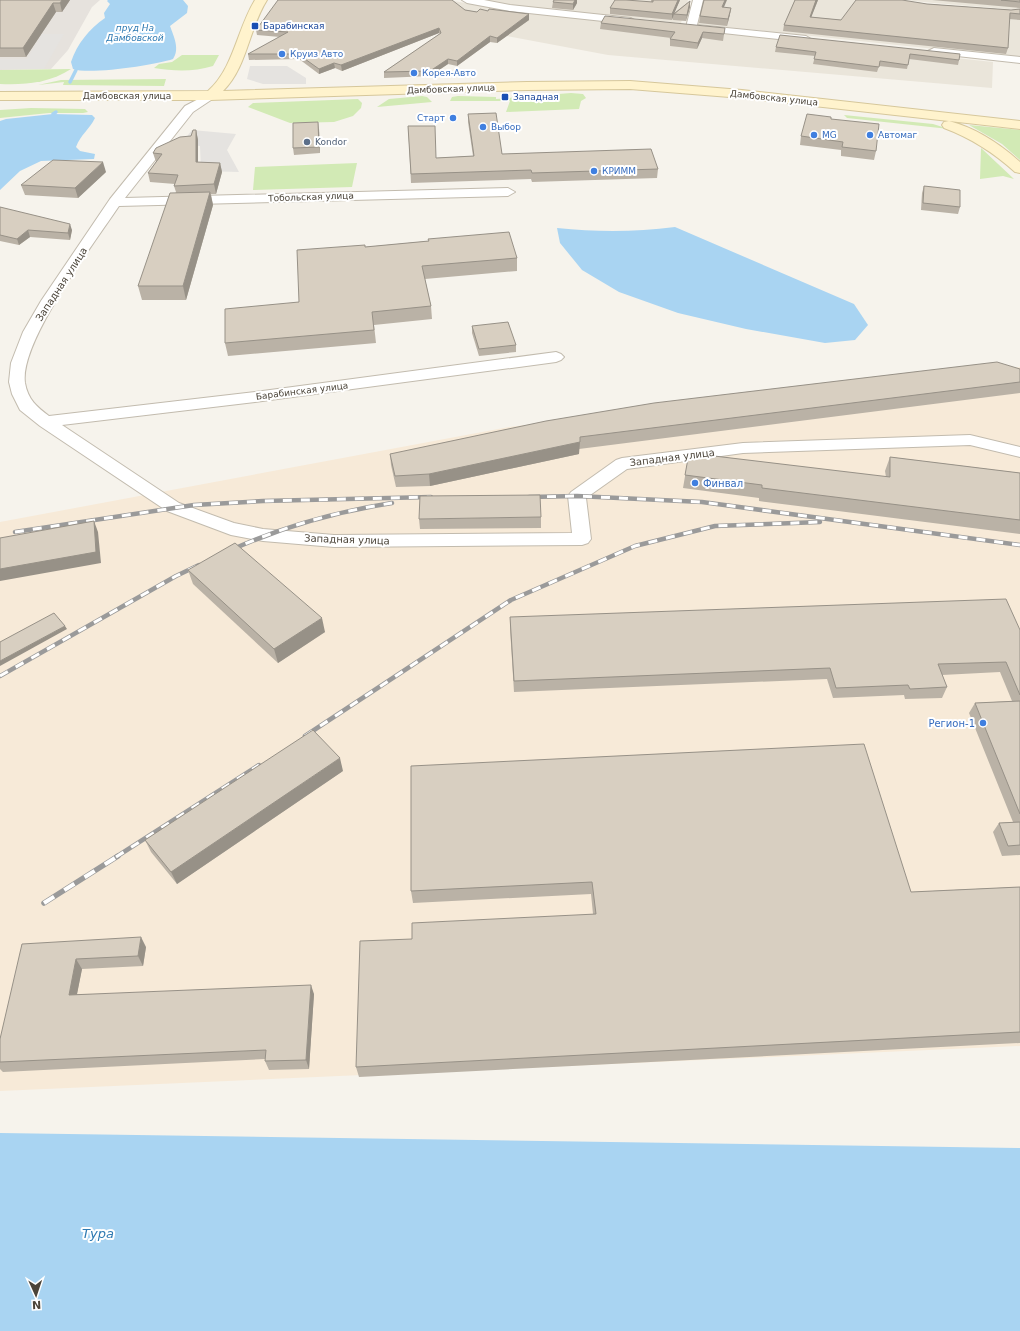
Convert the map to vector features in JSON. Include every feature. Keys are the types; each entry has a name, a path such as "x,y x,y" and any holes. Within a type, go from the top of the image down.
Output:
{"main road":[{"path":"210,96 227,80 249,20 261,0"},
{"name":"Дамбовская улица","path":"0,96 210,96 592,84 665,87 1020,125"},
{"path":"857,107 904,107 983,114 1020,112"},
{"path":"857,107 892,116 948,125 964,130 998,149 1020,169"}],"street":[{"path":"466,0 510,8 644,22"},
{"path":"698,0 687,27 816,40"},
{"path":"926,50 1020,60"},
{"name":"Западная улица","path":"210,96 190,109 115,202 48,301 30,332 19,363 17,382 20,394 26,406 46,422 188,514 230,529 263,535 334,541 582,539 577,496 622,464 743,448 970,440 1020,452"},
{"name":"Тобольская улица","path":"115,202 508,192"},
{"name":"Барабинская улица","path":"46,422 271,395 556,357"}],"shaded area":[{"path":"0,0 100,0 92,7 68,50 51,69 0,70"},
{"path":"447,0 509,10 993,62 992,88 608,55 507,36"},
{"path":"487,0 688,0 681,23 513,6"},
{"path":"704,0 873,0 1020,13 1020,58 697,24"},
{"path":"905,0 1020,0 1020,10 934,3"},
{"path":"42,34 64,34 44,69 0,69 0,59 27,59"},
{"path":"250,66 287,66 306,78 306,84 263,84 247,79"},
{"path":"192,130 236,134 227,150 239,172 201,171 200,146 181,144"},
{"path":"1020,367 1020,1046 0,1091 0,522 509,427"}],"green space":[{"path":"182,55 219,55 213,66 206,68 169,70 154,68 159,64 172,62"},
{"path":"71,69 63,74 37,82 0,84 0,70"},
{"path":"166,79 164,86 63,85 64,82 38,85 61,80"},
{"path":"571,93 583,94 586,98 581,101 579,109 506,112 510,101 450,101 452,97 458,96 496,97 496,99"},
{"path":"422,96 427,97 432,102 377,107 389,99"},
{"path":"358,99 362,103 361,108 353,116 334,122 290,123 248,107 253,103"},
{"path":"31,108 85,109 88,112 49,113 0,118 0,110"},
{"path":"844,115 933,124 949,129 847,118"},
{"path":"969,125 1020,130 1020,160 1002,144"},
{"path":"981,148 1014,179 1003,176 980,179"},
{"path":"357,163 352,187 253,190 255,167"}],"water":[{"name":"пруд На Дамбовской","path":"183,0 188,6 187,13 170,26 175,39 176,47 173,59 107,70 81,71 73,69 71,62 80,43 94,27 105,18 104,13 110,4 107,1"},
{"path":"53,114 92,115 95,118 76,147 80,151 95,154 94,159 41,161 20,171 0,190 0,121"},
{"path":"675,227 854,304 868,325 855,340 825,343 746,329 678,313 619,292 582,270 560,243 557,228 616,231"},
{"name":"Тура","path":"0,1133 1020,1148 1020,1331 0,1331"}],"building":[{"path":"0,0 62,0 60,3 53,3 23,48 0,48"},
{"path":"278,0 452,0 465,10 477,12 480,9 488,11 489,9 529,14 497,38 490,36 457,61 448,59 430,71 384,72 441,33 439,28 341,65 334,63 319,69 298,54 248,54 288,32 256,30"},
{"path":"554,0 575,0 573,4 553,2"},
{"path":"615,0 653,2 653,0 678,0 672,14 610,8"},
{"path":"704,0 725,0 722,7 731,8 728,19 700,16"},
{"path":"795,0 816,0 810,17 841,20 856,0 902,0 927,4 1011,10 1020,9 1020,14 1010,13 1008,48 784,25"},
{"path":"1001,0 1020,0 1020,2"},
{"path":"690,1 687,15 674,14"},
{"path":"605,16 725,28 724,34 703,32 698,43 670,39 675,32 601,23"},
{"path":"780,35 960,54 959,60 910,54 908,65 880,61 879,67 814,59 816,52 776,47"},
{"path":"496,113 502,154 651,149 658,169 532,173 531,170 411,174 408,126 435,126 436,158 474,156 468,114"},
{"path":"807,114 831,117 831,119 879,124 876,151 842,147 843,142 801,136"},
{"name":"Kondor","path":"318,122 319,147 293,148 293,123"},
{"path":"193,130 196,130 196,162 220,163 214,184 174,186 178,175 148,173 162,154 153,153 156,148 180,137 191,136"},
{"path":"53,160 103,162 75,188 21,185"},
{"path":"924,186 960,190 960,207 923,203"},
{"path":"210,192 183,286 138,286 170,193"},
{"path":"0,207 70,224 68,233 28,230 17,239 0,235"},
{"path":"509,232 517,258 422,266 431,306 372,312 374,330 225,343 225,309 299,302 297,250 365,245 365,247 429,241 428,239"},
{"path":"508,322 516,345 479,349 472,326"},
{"path":"997,362 1020,369 1020,382 580,437 580,442 429,474 395,476 390,454 546,421 654,403"},
{"path":"689,453 890,477 890,457 1020,473 1020,520 762,488 762,485 685,475"},
{"path":"540,495 541,517 419,519 420,496"},
{"path":"94,521 96,552 0,569 0,538"},
{"path":"235,543 322,618 274,649 188,570"},
{"path":"1006,599 1020,630 1020,695 1006,662 938,664 947,687 910,689 908,685 836,688 830,668 514,681 510,617"},
{"path":"54,613 65,626 0,661 0,642"},
{"path":"1020,701 1020,814 975,703"},
{"path":"313,730 340,758 171,872 145,840"},
{"path":"864,744 911,892 1020,887 1020,1032 356,1067 360,941 412,939 412,923 596,914 592,882 411,891 411,766"},
{"path":"1020,822 1020,845 1008,846 999,823"},
{"path":"141,937 138,956 76,959 69,995 311,985 306,1060 265,1061 266,1050 0,1062 0,1039 22,944"}],"waterway":[{"path":"70,82 76,70"}],"railway":[{"path":"529,497 577,496 702,502 1020,545"},
{"path":"15,532 194,505 263,501 431,497"},
{"path":"229,551 249,542 309,521 392,503"},
{"path":"305,736 511,600 635,546 715,526 820,522"},
{"path":"0,676 176,576 199,565"},
{"path":"116,857 259,765"},
{"path":"44,903 118,856"}],"place":[{"name":"Барабинская","path":"255,26"},
{"name":"Круиз Авто","path":"282,54"},
{"name":"Корея-Авто","path":"414,73"},
{"name":"Западная","path":"505,97"},
{"name":"Старт","path":"453,118"},
{"name":"Выбор","path":"483,127"},
{"name":"MG","path":"814,135"},
{"name":"Автомаг","path":"870,135"},
{"name":"Kondor","path":"307,142"},
{"name":"КРИММ","path":"594,171"},
{"name":"Финвал","path":"695,483"},
{"name":"Регион-1","path":"983,723"}]}
